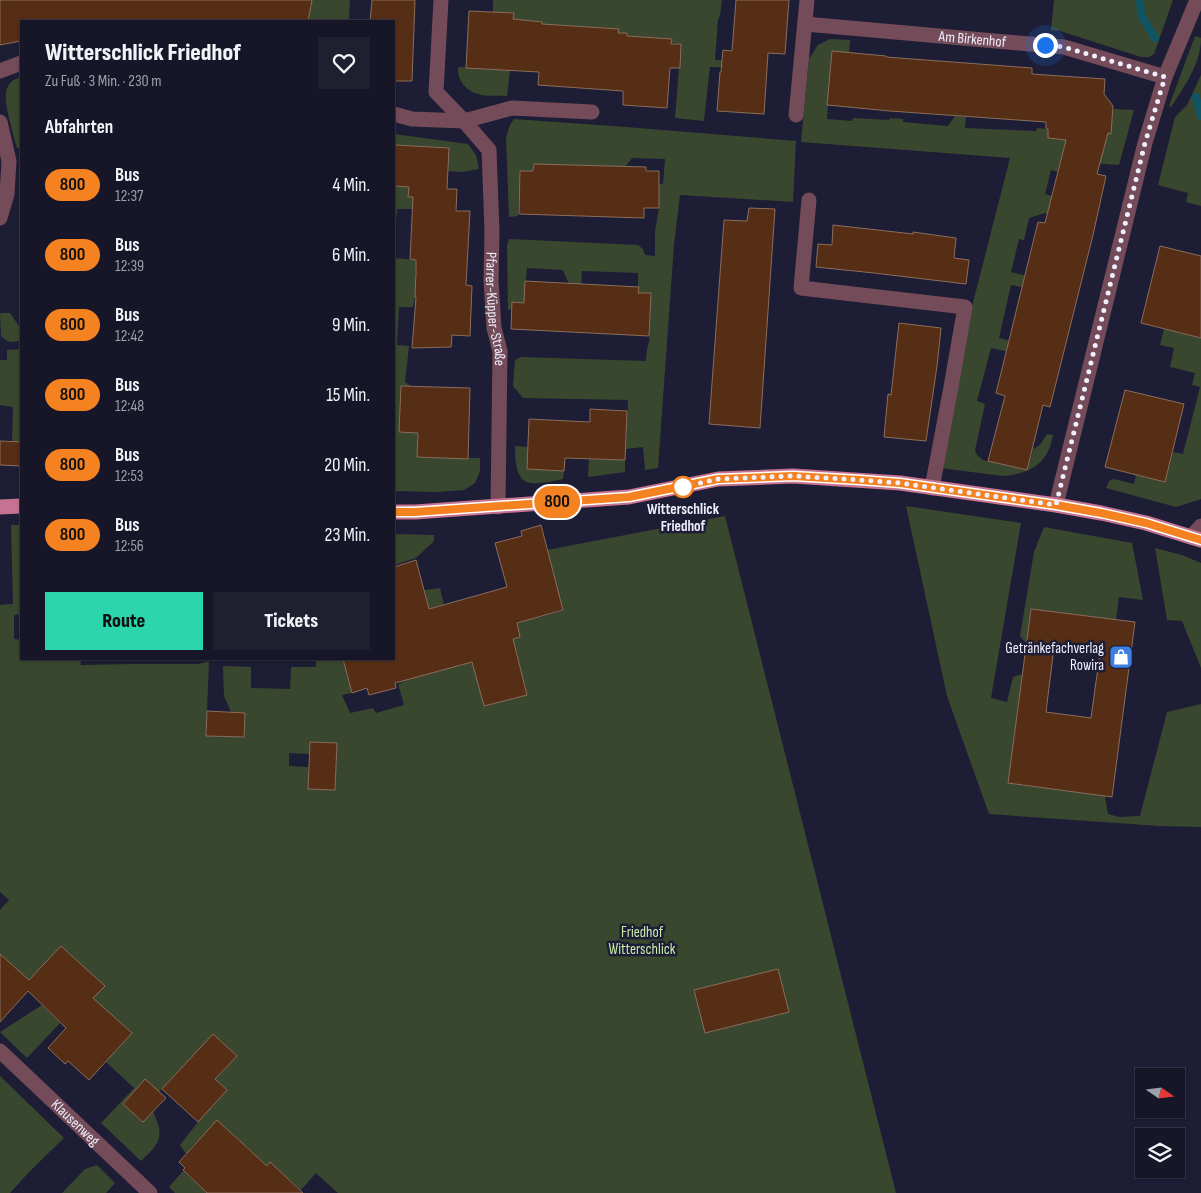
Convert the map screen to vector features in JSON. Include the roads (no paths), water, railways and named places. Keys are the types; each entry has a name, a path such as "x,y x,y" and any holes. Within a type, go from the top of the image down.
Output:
{"main road":[{"path":"395,512 498,507 629,497 718,479 785,476 860,480 1056,505 1198,534"},
{"path":"0,507 20,506"}],"street":[{"name":"Pfarrer-Küpper-Straße","path":"441,0 436,92 489,150 492,231 491,281 494,328 500,351 498,507"},
{"path":"796,115 807,0"},
{"path":"1056,505 1145,143 1165,77 1197,0"},
{"name":"Am Birkenhof","path":"805,24 1064,47 1165,77"},
{"path":"0,71 20,64"},
{"path":"395,114 412,119 464,121 512,108 592,112"},
{"path":"0,122 9,161 7,194 0,218"},
{"path":"809,200 801,288 965,307 932,488"},
{"name":"Klausenweg","path":"0,1051 150,1193"}],"waterway":[{"path":"1140,0 1141,15 1155,38"},
{"path":"1196,97 1201,116"}],"place":[{"name":"Witterschlick Friedhof","path":"683,487"},
{"name":"Getränkefachverlag Rowira","path":"1121,657"}],"park label":[{"name":"Friedhof Witterschlick","path":"642,940"}]}
